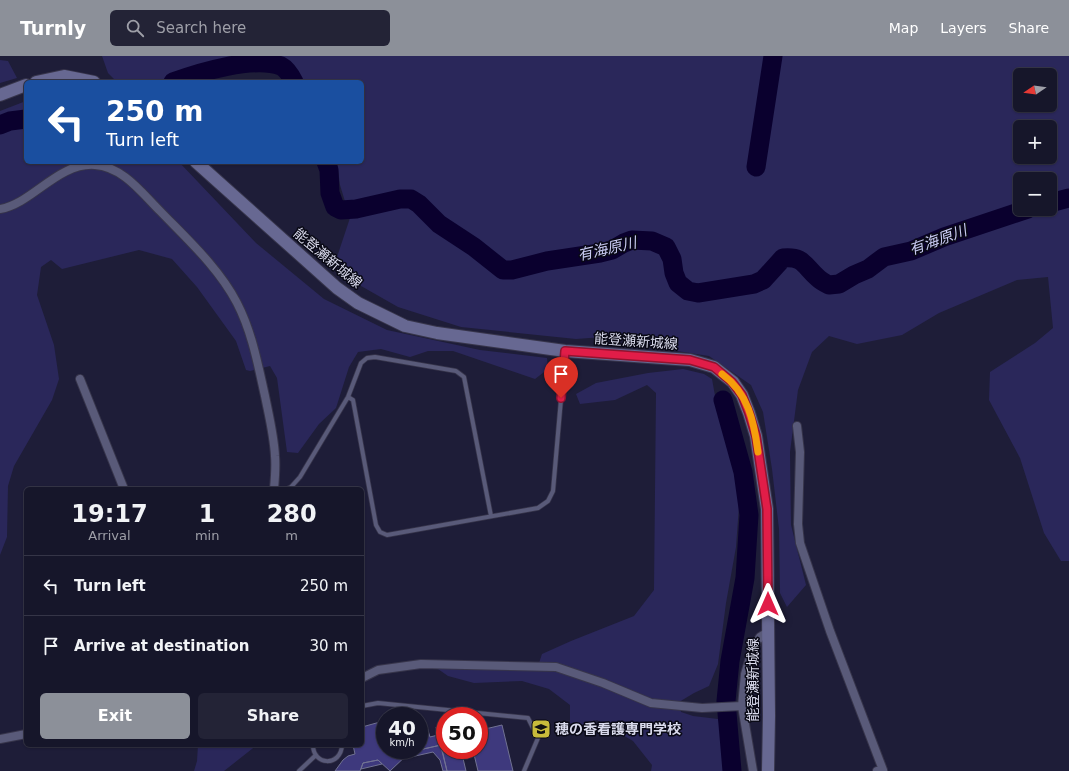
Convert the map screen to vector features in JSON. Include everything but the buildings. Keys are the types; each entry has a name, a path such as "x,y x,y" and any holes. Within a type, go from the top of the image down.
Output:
{"main road":[{"path":"45,80 64,76 84,80"},
{"path":"0,95 24,86"},
{"name":"能登瀬新城線","path":"198,164 337,288 358,303 405,326 437,333 565,351 690,360 714,367 732,382 742,395 756,436 767,509 768,771"}],"street":[{"path":"0,209 16,203 65,171 78,167 94,164 110,168 130,180 197,250 220,277 237,304 250,334 271,422 275,456 274,487"},
{"path":"80,379 123,487"},
{"path":"797,426 800,452 798,524 800,543 830,631 883,770 877,771"},
{"path":"753,771 739,706 745,674 753,648 760,637 768,632"},
{"path":"364,677 378,670 421,664 556,667 603,683 652,703 702,708 739,706"},
{"path":"0,739 24,734"}],"lane":[{"path":"348,397 353,400 376,525 380,532 387,535 538,508 548,501 553,491 565,351"},
{"path":"291,487 300,478 348,397 361,363 367,358 375,357 456,371 464,377 491,516"},
{"path":"364,706 378,703 528,718 538,738 524,771"},
{"path":"313,747 313,751 316,756 323,761 332,760 340,754 342,747"},
{"path":"299,771 316,756"}],"shaded area":[{"path":"102,56 1069,56 1069,561 1061,561 1044,533 1020,458 989,400 990,372 1035,343 1053,328 1048,277 1017,280 939,313 902,335 857,344 829,336 812,352 798,390 790,452 791,525 806,585 787,607 780,593 779,529 763,412 751,385 709,356 632,344 616,336 576,339 461,327 398,307 347,278 337,257 350,218 340,185 337,164 364,164 364,80 296,80 275,71 230,69 191,75 175,80 115,80 108,73"},
{"path":"0,60 8,61 17,78 0,83"},
{"path":"24,102 24,164 181,164 256,243 324,299 387,330 480,350 547,358 548,369 535,379 453,351 428,351 410,357 381,349 358,352 349,367 336,408 319,424 298,453 287,452 277,378 270,366 250,371 246,370 236,341 197,287 172,259 139,250 62,269 51,260 41,267 37,295 54,345 59,379 52,400 14,466 8,486 7,537 0,555 0,111"},
{"path":"683,369 704,374 712,379 717,407 740,492 736,547 726,603 718,664 709,686 679,702 681,712 693,716 718,719 724,733 724,771 651,771 652,765 633,741 597,720 577,727 570,723 570,705 549,689 522,681 474,683 448,676 438,669 485,667 537,669 542,654 634,616 654,590 656,393 647,385 615,400 580,404 576,394 596,383 648,373"},
{"path":"198,747 254,747 224,771 194,771 197,761"}],"waterway":[{"path":"756,167 773,56"},
{"name":"有海原川","path":"179,80 227,66 257,63 270,63 281,66 287,71 293,80"},
{"name":"有海原川","path":"0,125 10,121 24,119"},
{"name":"有海原川","path":"327,164 329,170 330,193 335,207 341,210 356,209 400,199 411,199 419,204 439,224 474,247 503,270 512,270 547,261 600,253 612,250 632,240 652,241 666,247 672,259 674,273 678,283 688,291 698,293 754,284 763,280 783,258 800,260 823,282 829,285 839,284 868,269 884,257 911,251 944,237 1013,214"},
{"name":"有海原川","path":"1057,201 1069,198"},
{"path":"723,400 743,472 749,515 745,578 730,661 726,701 732,771"}],"slow traffic":[{"path":"722,374 732,382 742,395 756,436 758,452"}],"place":[{"name":"穂の香看護専門学校","path":"541,729"}],"route":[{"path":"561,398 565,351 690,360 714,367 732,382 742,395 756,436 767,509 768,604"}]}
